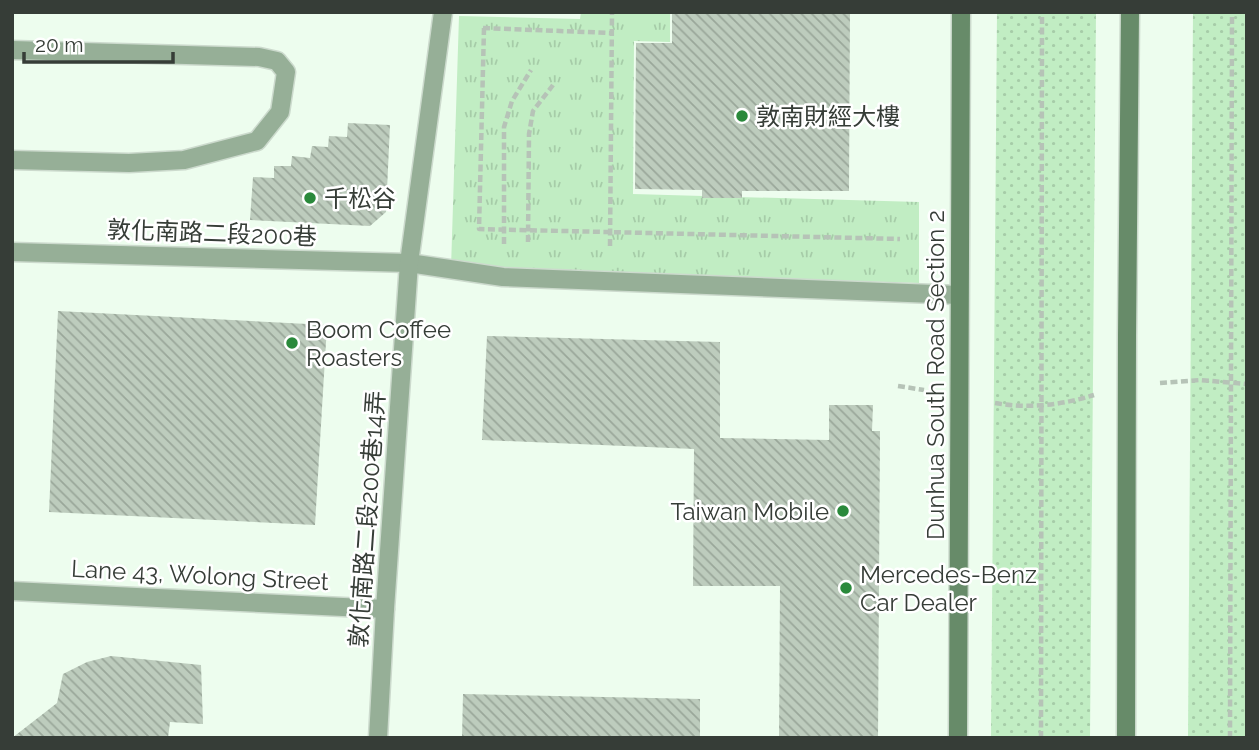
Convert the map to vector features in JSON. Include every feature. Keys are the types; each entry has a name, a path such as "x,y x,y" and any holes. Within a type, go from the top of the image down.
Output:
{"main road":[{"name":"Dunhua South Road Section 2","path":"958,738 961,12"},
{"path":"1126,738 1126,336 1130,12"}],"lane":[{"name":"敦化南路二段200巷14弄","path":"378,738 410,262 443,20"},
{"path":"12,50 258,57 277,61 286,72 286,80 280,112 257,141 184,160 129,163 12,160"},
{"name":"敦化南路二段200巷","path":"12,252 410,262 503,277 959,296"},
{"name":"Lane 43, Wolong Street","path":"12,591 385,609"}],"path":[{"path":"610,282 612,12"},
{"path":"1041,738 1042,12"},
{"path":"1230,738 1233,12"},
{"path":"443,20 484,29 611,33"},
{"path":"484,29 479,229 900,239"},
{"path":"503,277 504,127 512,101 531,70"},
{"path":"529,278 529,134 533,111 553,85"},
{"path":"1200,380 1247,384"},
{"path":"1008,405 1042,405 1083,398"}],"green space":[{"path":"581,12 670,12 670,42 634,41 633,194 919,202 919,283 451,268 459,16 580,19"},
{"path":"997,12 1096,12 1090,738 991,738"},
{"path":"1193,12 1247,12 1247,738 1188,738"}],"building":[{"name":"敦南財經大樓","path":"672,12 850,12 849,191 742,191 742,198 702,198 702,190 635,189 636,43 672,43"},
{"path":"348,123 390,125 386,212 370,226 250,220 253,177 274,178 274,166 291,166 292,156 310,158 312,146 328,147 329,136 347,137"},
{"path":"58,311 327,325 315,525 49,512"},
{"path":"487,336 720,342 720,438 829,440 829,405 873,405 872,431 880,431 878,738 779,738 780,586 693,586 694,449 482,440"},
{"path":"111,656 201,665 203,724 170,722 168,738 12,738 57,703 63,674 87,662"},
{"path":"463,694 700,699 700,738 462,738"}],"place":[{"name":"敦南財經大樓","path":"742,116"},
{"name":"千松谷","path":"310,198"},
{"name":"Boom Coffee Roasters","path":"292,343"},
{"name":"Taiwan Mobile","path":"843,511"},
{"name":"Mercedes-Benz Car Dealer","path":"846,588"}]}
